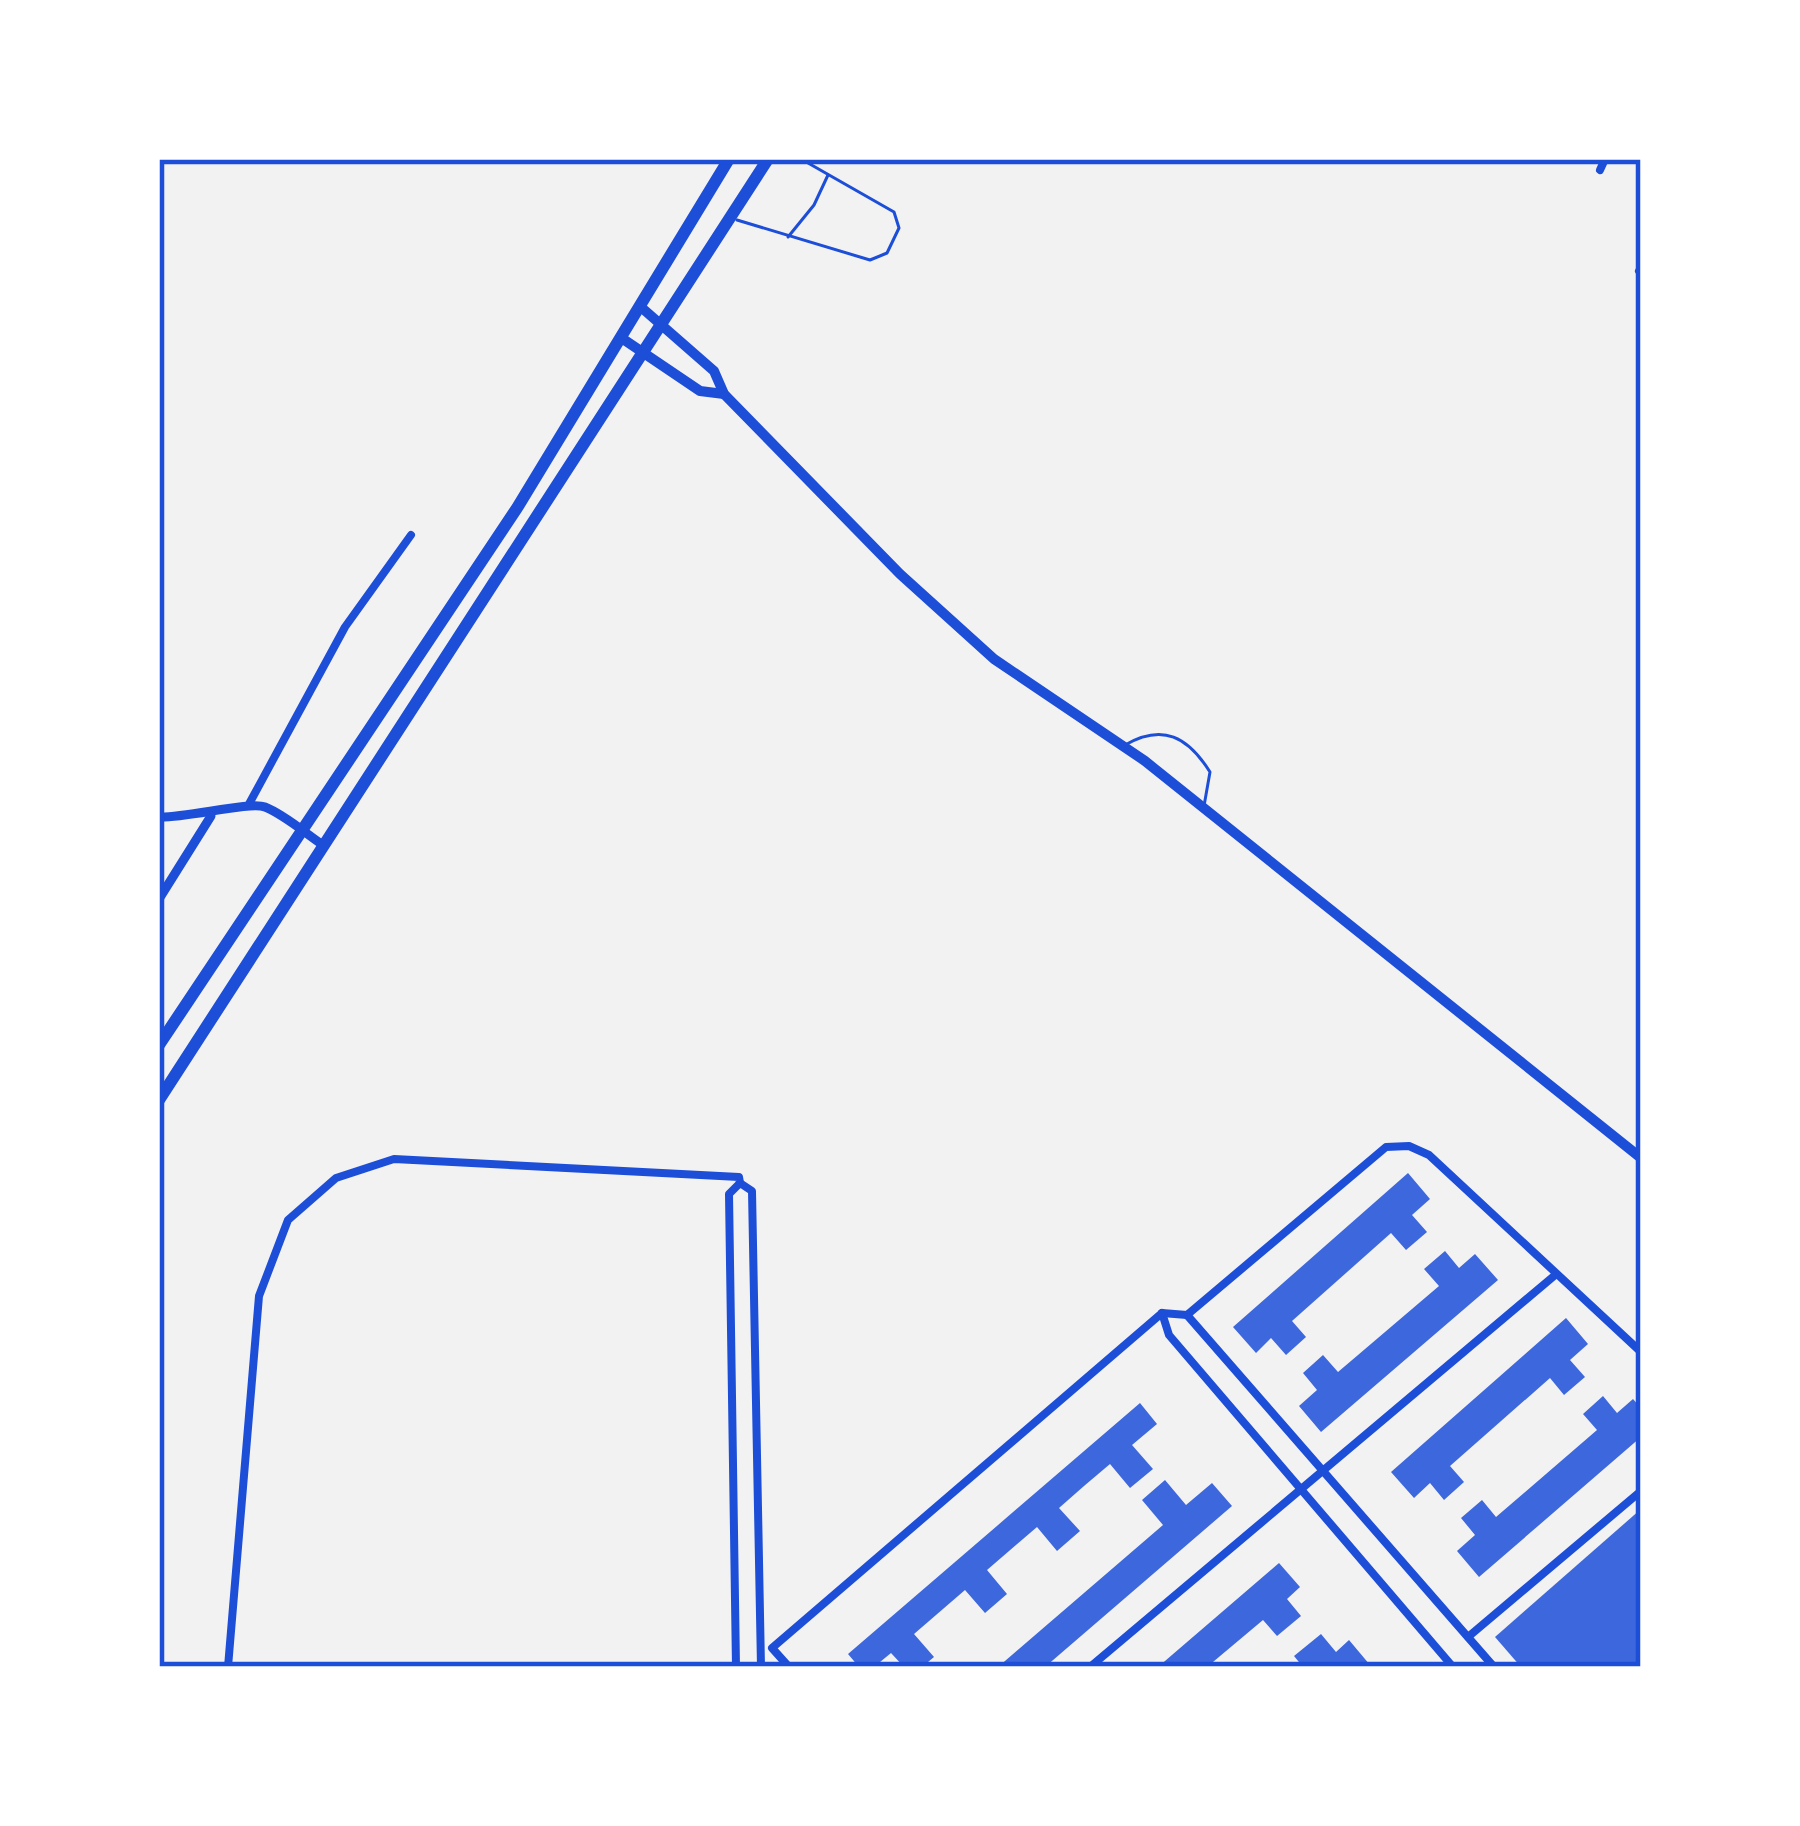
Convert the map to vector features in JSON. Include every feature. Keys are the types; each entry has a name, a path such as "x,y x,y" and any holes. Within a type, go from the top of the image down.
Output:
{"main road":[{"path":"159,1045 303,832 622,339 729,159"},
{"path":"159,1100 768,159"},
{"path":"641,308 714,371 724,394 900,574 994,659 1123,746 1204,808 1641,1158"},
{"path":"622,339 700,391 724,394"}],"street":[{"path":"1600,170 1605,159"},
{"path":"249,804 345,627 411,535"},
{"path":"159,817 211,816 249,804 268,808 323,845"},
{"path":"159,899 211,816"},
{"path":"1186,1315 1386,1147 1409,1146 1429,1155 1641,1352"},
{"path":"228,1667 260,1296 288,1220 336,1178 394,1159 740,1177 740,1184 729,1194 736,1667"},
{"path":"740,1184 752,1191 761,1667"},
{"path":"1090,1667 1554,1276"},
{"path":"1162,1313 1169,1335 1453,1667"},
{"path":"789,1667 772,1648 1162,1313 1186,1315 1324,1466 1494,1667"},
{"path":"1468,1636 1641,1491"}],"lane":[{"path":"729,217 870,260 880,258 893,245 899,228 894,212 801,159"},
{"path":"788,237 814,206 829,173"},
{"path":"1123,746 1143,734 1167,732 1186,742 1210,772 1204,808"}],"building":[{"path":"1408,1173 1430,1199 1412,1215 1427,1232 1406,1250 1391,1233 1292,1321 1306,1337 1286,1355 1271,1338 1256,1353 1233,1327"},
{"path":"1445,1251 1459,1268 1475,1254 1498,1280 1321,1432 1299,1406 1317,1390 1303,1373 1323,1355 1338,1372 1439,1286 1424,1269"},
{"path":"1566,1318 1588,1344 1570,1360 1585,1377 1564,1395 1550,1378 1450,1466 1464,1482 1444,1500 1430,1483 1414,1498 1391,1472"},
{"path":"1603,1396 1617,1413 1633,1399 1641,1408 1641,1437 1479,1577 1457,1551 1475,1535 1461,1518 1482,1500 1496,1517 1597,1430 1583,1414"},
{"path":"1140,1403 1157,1424 1132,1445 1153,1469 1130,1488 1110,1464 1084,1486 1059,1508 1080,1531 1057,1551 1037,1527 987,1570 1007,1594 985,1613 965,1590 914,1634 934,1657 922,1667 904,1667 891,1653 874,1667 859,1667 848,1654"},
{"path":"1165,1480 1186,1505 1212,1483 1232,1506 1045,1667 998,1667 1163,1525 1142,1500"},
{"path":"1641,1509 1641,1667 1521,1667 1495,1637"},
{"path":"1279,1563 1300,1587 1287,1599 1301,1616 1277,1636 1263,1620 1207,1667 1158,1667"},
{"path":"1321,1634 1336,1652 1349,1640 1370,1665 1303,1667 1294,1656"}]}
